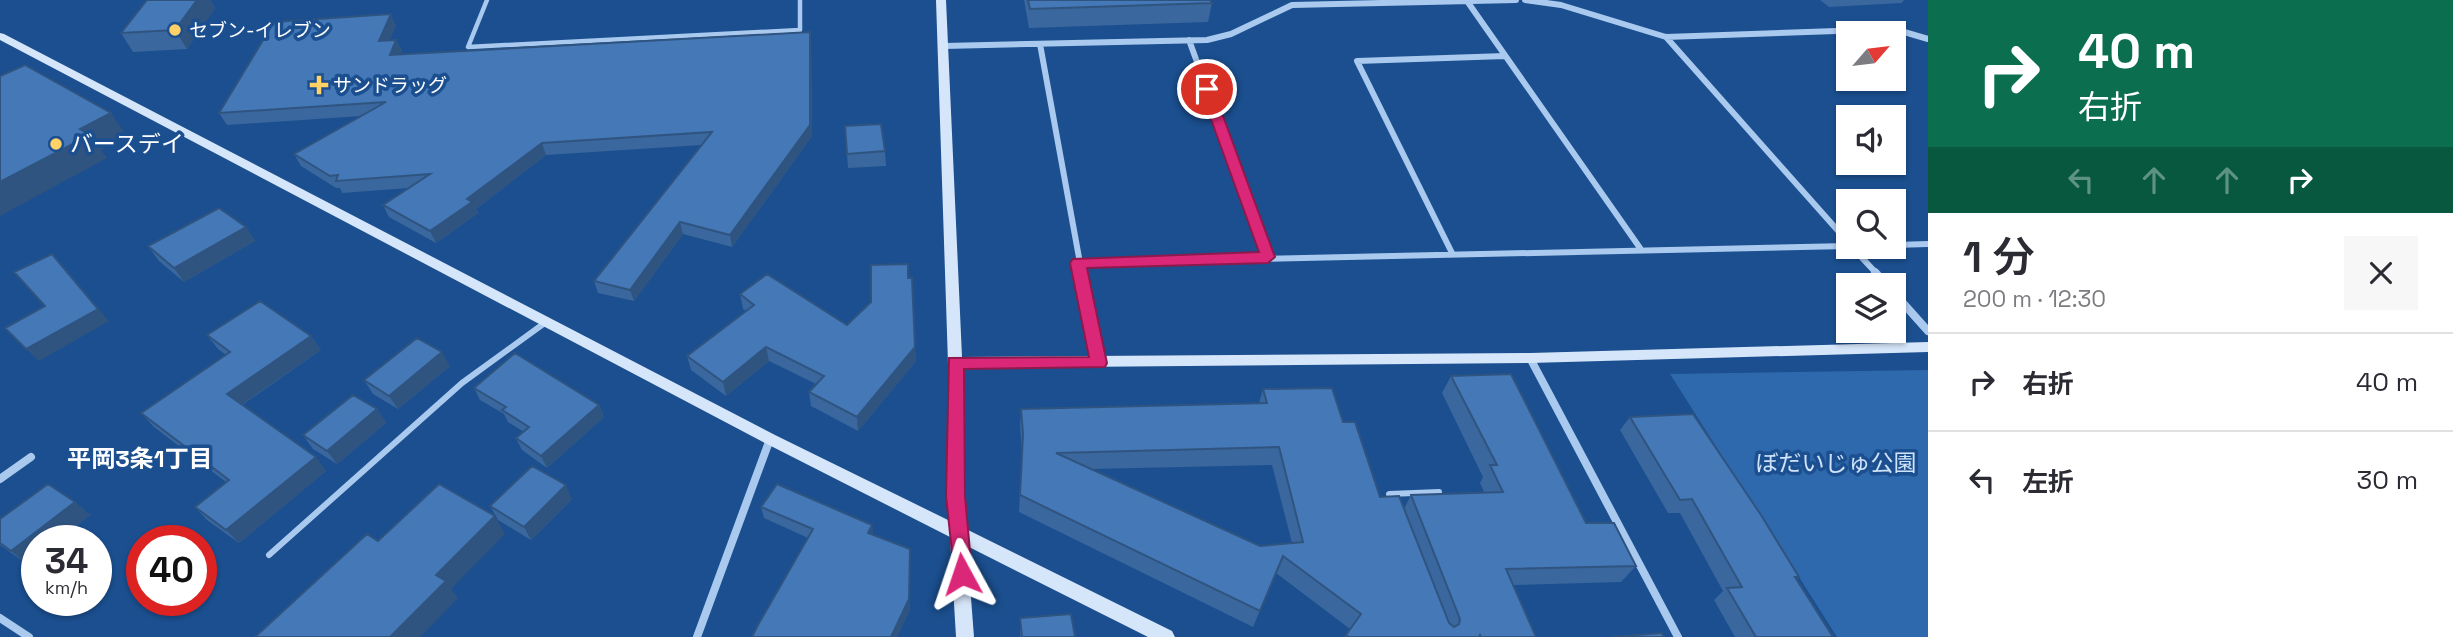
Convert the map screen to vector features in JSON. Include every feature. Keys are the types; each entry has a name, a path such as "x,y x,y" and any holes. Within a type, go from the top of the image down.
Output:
{"street":[{"path":"941,0 955,363 958,531 965,637"},
{"path":"944,46 1231,37 1274,11 1292,5 1516,0"},
{"path":"1525,0 1566,7 1636,31 1666,37 1894,29 1906,30 1928,38"},
{"path":"1467,1 1640,248"},
{"path":"0,36 771,439 1166,637"},
{"path":"1666,37 1836,230"},
{"path":"1189,40 1268,257"},
{"path":"1040,44 1078,263 1099,363"},
{"path":"1452,253 1357,61 1505,57"},
{"path":"1906,245 1928,244"},
{"path":"1078,263 1836,245"},
{"path":"1862,259 1876,273"},
{"path":"1906,306 1928,331"},
{"path":"955,363 1530,358 1928,347"},
{"path":"1530,358 1678,637"},
{"path":"697,637 771,439"},
{"path":"0,480 31,457"},
{"path":"0,618 29,637"}],"lane":[{"path":"487,0 468,47 800,30 800,0"},
{"path":"269,555 462,383 546,322"},
{"path":"1394,507 1389,494 1439,492"}],"green space":[{"name":"ぼだいじゅ公園","path":"1928,370 1928,637 1837,637 1670,374"}],"building":[{"path":"147,0 197,0 175,30 121,33"},
{"path":"1028,0 1210,0 1212,3 1030,9"},
{"path":"391,14 379,41 396,40 390,55 810,32 810,125 730,235 680,222 630,290 594,281 712,132 542,143 467,199 472,202 430,231 383,205 430,174 336,181 338,175 330,176 294,154 386,102 219,113 274,22"},
{"path":"25,65 111,113 80,129 90,135 0,182 0,76"},
{"path":"881,124 885,151 847,154 845,126"},
{"path":"219,208 246,227 174,268 148,246"},
{"path":"52,254 98,309 26,349 5,328 45,306 14,272"},
{"path":"908,264 908,278 912,278 915,347 857,417 809,392 824,376 766,347 723,382 687,356 754,305 740,294 767,274 847,325 871,302 871,265"},
{"path":"260,301 311,336 227,394 316,457 226,530 195,507 229,480 141,413 230,352 207,335"},
{"path":"417,338 442,352 389,396 364,380"},
{"path":"515,353 599,405 541,456 516,438 529,427 502,410 506,407 474,388"},
{"path":"1511,374 1586,523 1614,523 1636,566 1506,569 1536,637 1349,637 1346,635 1361,614 1283,556 1260,611 1020,495 1023,434 1021,409 1267,403 1263,389 1332,388 1343,422 1355,422 1380,497 1399,496 1449,623 1454,627 1459,624 1460,619 1411,495 1503,492 1490,465 1497,465 1451,376","holes":["1279,447 1303,542 1260,546 1056,453"]},
{"path":"353,395 377,409 327,451 303,435"},
{"path":"1693,414 1761,515 1799,577 1795,577 1833,637 1756,637 1727,588 1742,587 1692,499 1680,500 1630,417"},
{"path":"532,466 566,485 524,527 490,506"},
{"path":"48,484 75,502 45,525 21,525 21,543 11,551 0,543 0,519"},
{"path":"439,484 495,516 436,575 446,581 390,637 255,637 367,534 378,541"},
{"path":"777,484 872,525 868,533 910,549 909,599 891,637 752,637 813,529 761,507"},
{"path":"1071,614 1075,637 1022,637 1020,618"},
{"path":"1662,633 1664,637 1612,637"}],"place":[{"name":"セブン-イレブン","path":"175,30"},
{"name":"サンドラッグ","path":"319,85"},
{"name":"バースデイ","path":"56,144"}],"district":[{"name":"平岡3条1丁目","path":"140,459"}],"route":[{"path":"962,574 955,496 955,363 1099,363 1078,263 1268,257 1207,89"}]}
